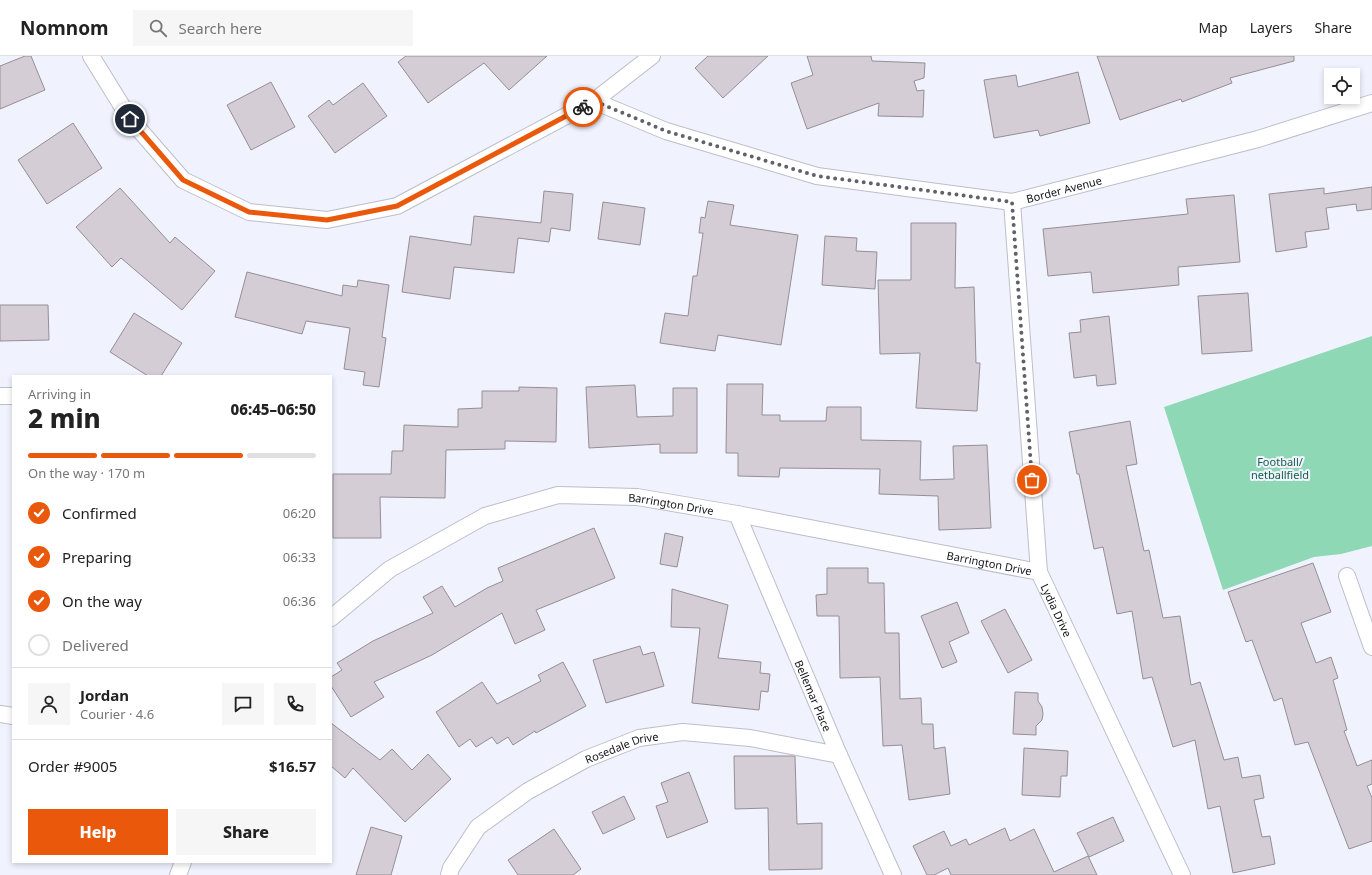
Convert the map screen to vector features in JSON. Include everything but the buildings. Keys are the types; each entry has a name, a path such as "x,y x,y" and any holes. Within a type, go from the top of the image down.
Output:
{"street":[{"path":"91,56 130,119 183,180 249,212 327,220 397,206 594,101 652,56"},
{"name":"Border Avenue","path":"594,101 666,131 817,176 1012,202 1258,139 1372,103"},
{"name":"Lydia Drive","path":"1012,202 1039,572 1182,875"},
{"path":"0,396 12,396"},
{"name":"Barrington Drive","path":"332,617 390,569 485,516 558,495 637,497 737,514 1039,572"},
{"name":"Bellemar Place","path":"737,514 839,755 893,875"},
{"path":"1347,576 1372,647"},
{"path":"0,714 12,716"},
{"name":"Rosedale Drive","path":"449,875 451,868 478,827 528,791 586,759 639,738 682,732 750,738 839,755"},
{"path":"178,875 183,863"}],"green space":[{"name":"Football/ netballfield","path":"1372,336 1372,546 1341,554 1314,557 1223,590 1164,407"}],"way so far":[{"path":"583,107 594,101 666,131 817,176 1012,202 1032,480"}],"route":[{"path":"130,119 183,180 249,212 327,220 397,206 583,107"}]}
